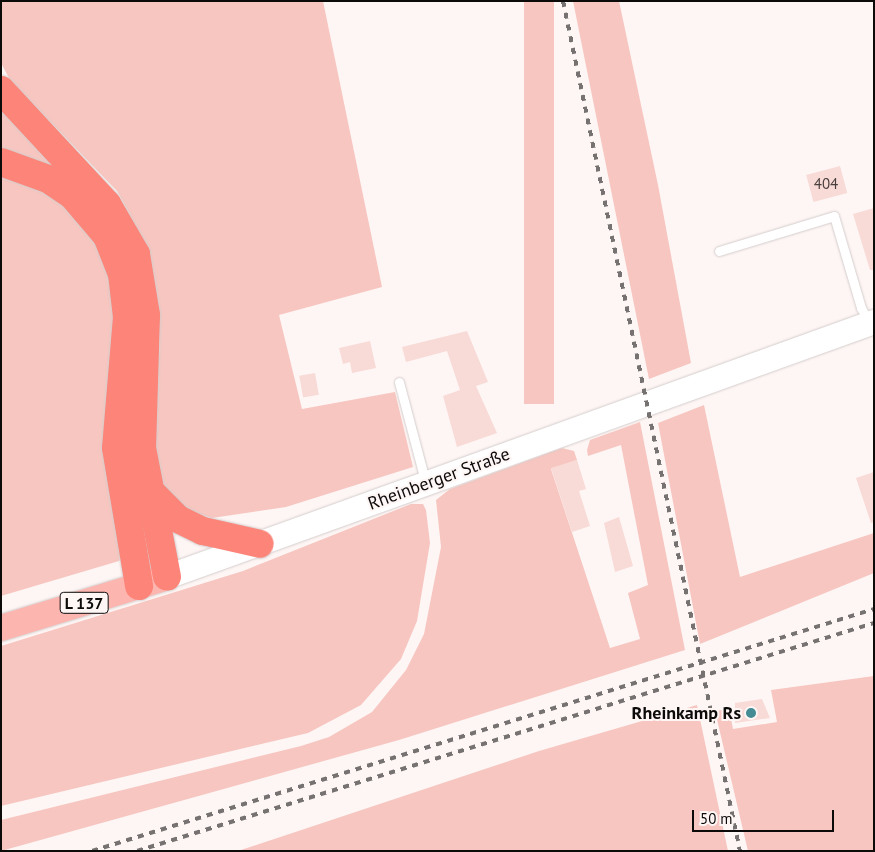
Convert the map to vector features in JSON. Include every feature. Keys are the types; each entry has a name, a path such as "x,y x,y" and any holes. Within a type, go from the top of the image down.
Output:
{"highway":[{"path":"1,90 107,204 136,254 146,315 142,420 146,487 166,577"},
{"path":"1,162 48,179 72,195 107,236 122,274 127,317 116,448 139,586"},
{"path":"146,487 178,519 203,531 260,544"}],"main road":[{"name":"Rheinberger Straße","path":"1,628 166,577 872,323"}],"lane":[{"path":"719,252 834,216 861,308 872,323"},
{"path":"399,382 426,484"}],"shaded area":[{"path":"1,1 323,1 382,287 279,315 302,409 395,392 413,467 286,507 212,518 190,512 165,489 155,457 160,330 149,250 117,191 10,80 1,63"},
{"path":"524,1 554,1 554,404 524,404"},
{"path":"573,1 619,1 658,185 691,363 649,379"},
{"path":"1,97 69,171 1,153"},
{"path":"1,174 20,178 66,204 99,245 115,296 122,553 119,561 1,596"},
{"path":"704,405 740,577 874,533 874,573 700,644 658,423"},
{"path":"640,422 685,650 399,740 1,851 1,820 301,746 329,737 372,712 406,670 424,634 441,547 436,500 450,489 562,448 574,451 577,460 551,469 610,648 640,639 628,593 648,585 621,445 588,456 587,450 590,440"},
{"path":"411,504 423,504 426,510 430,543 417,621 401,659 361,705 308,733 1,806 1,646 243,571"},
{"path":"874,676 874,851 748,851 715,711 729,709 733,729 777,722 771,690"},
{"path":"697,705 728,851 238,851 539,751"}],"building":[{"path":"840,166 847,193 813,202 806,175"},
{"path":"874,208 874,270 870,270 853,214"},
{"path":"467,331 488,382 476,386 497,433 457,447 443,396 460,390 447,351 406,362 402,347"},
{"path":"370,341 376,368 352,373 350,362 343,364 339,348"},
{"path":"315,373 319,395 303,397 299,376"},
{"path":"577,460 586,489 579,491 590,526 572,532 551,468"},
{"path":"874,472 874,522 871,523 856,478"},
{"path":"619,517 633,566 615,572 604,523"},
{"name":"Rheinkamp Rs","path":"762,699 770,718 735,723 735,703"}],"railway":[{"path":"563,1 740,851"},
{"path":"92,851 874,609"},
{"path":"137,851 874,623"}],"place":[{"name":"Rheinkamp Rs","path":"751,713"}]}
